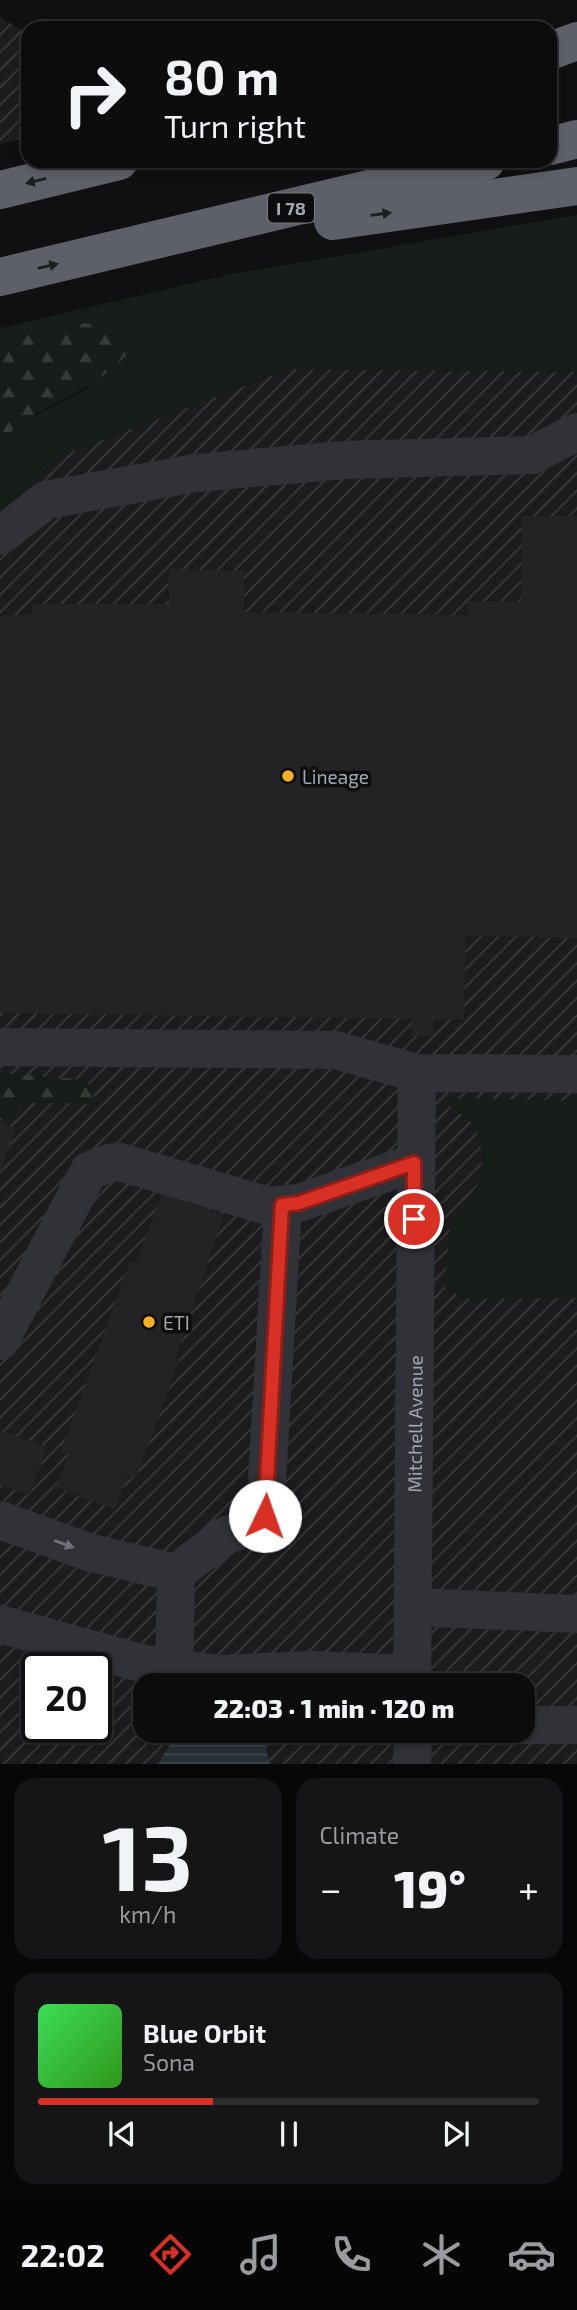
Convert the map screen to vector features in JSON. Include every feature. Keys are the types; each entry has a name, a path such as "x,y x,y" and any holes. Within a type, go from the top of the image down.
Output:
{"highway":[{"path":"557,50 577,41"},
{"path":"557,52 577,50"},
{"path":"557,144 577,139"},
{"path":"0,190 90,168"},
{"name":"I 78","path":"0,277 457,168"},
{"path":"95,255 577,186"}],"street":[{"path":"0,536 46,500 195,473 345,460 532,455 577,432"},
{"path":"0,1047 335,1050 417,1073 577,1074"},
{"name":"Mitchell Avenue","path":"412,1673 414,1163 417,1073"},
{"path":"0,1340 89,1171 109,1163 120,1162 268,1206 299,1203 414,1163"},
{"path":"0,1520 88,1552 176,1573 226,1536 253,1525 265,1516 282,1205"},
{"path":"174,1668 176,1573"},
{"path":"413,1607 577,1614"},
{"path":"0,1623 144,1664 212,1673"},
{"path":"243,1673 312,1670 345,1673"},
{"path":"535,1725 577,1725"},
{"path":"412,1743 412,1764"}],"shaded area":[{"path":"0,17 21,30 21,139 0,144"},
{"path":"289,369 577,372 577,1764 0,1764 0,512 63,455"},
{"path":"171,1743 264,1743 270,1764 158,1764"}],"green space":[{"path":"577,215 577,372 289,369 63,455 0,512 0,445 21,423 89,388 69,323 0,343 0,328 227,275"},
{"path":"69,322 122,327 138,339 127,354 101,377 20,424 0,445 0,343"},
{"path":"0,1073 87,1080 97,1104 21,1102 13,1122 0,1118"},
{"path":"452,1098 577,1101 577,1298 464,1299 445,1287 450,1225 463,1210 480,1180 482,1152 475,1125 449,1105"}],"building":[{"name":"Lineage","path":"522,516 577,516 577,938 466,936 464,1020 433,1019 433,1036 412,1036 412,1019 0,1013 0,615 32,615 33,604 169,604 169,569 244,571 244,612 468,615 468,601 521,602"},
{"path":"0,1123 16,1128 0,1172"},
{"name":"ETI","path":"162,1193 224,1215 176,1357 180,1358 136,1479 128,1475 115,1509 56,1488 69,1454 61,1451 130,1261 136,1264"},
{"path":"0,1430 47,1447 30,1495 0,1485"}],"place":[{"name":"Lineage","path":"288,776"},
{"name":"ETI","path":"149,1322"}],"route":[{"path":"265,1516 282,1205 299,1203 414,1163 414,1219"}]}
